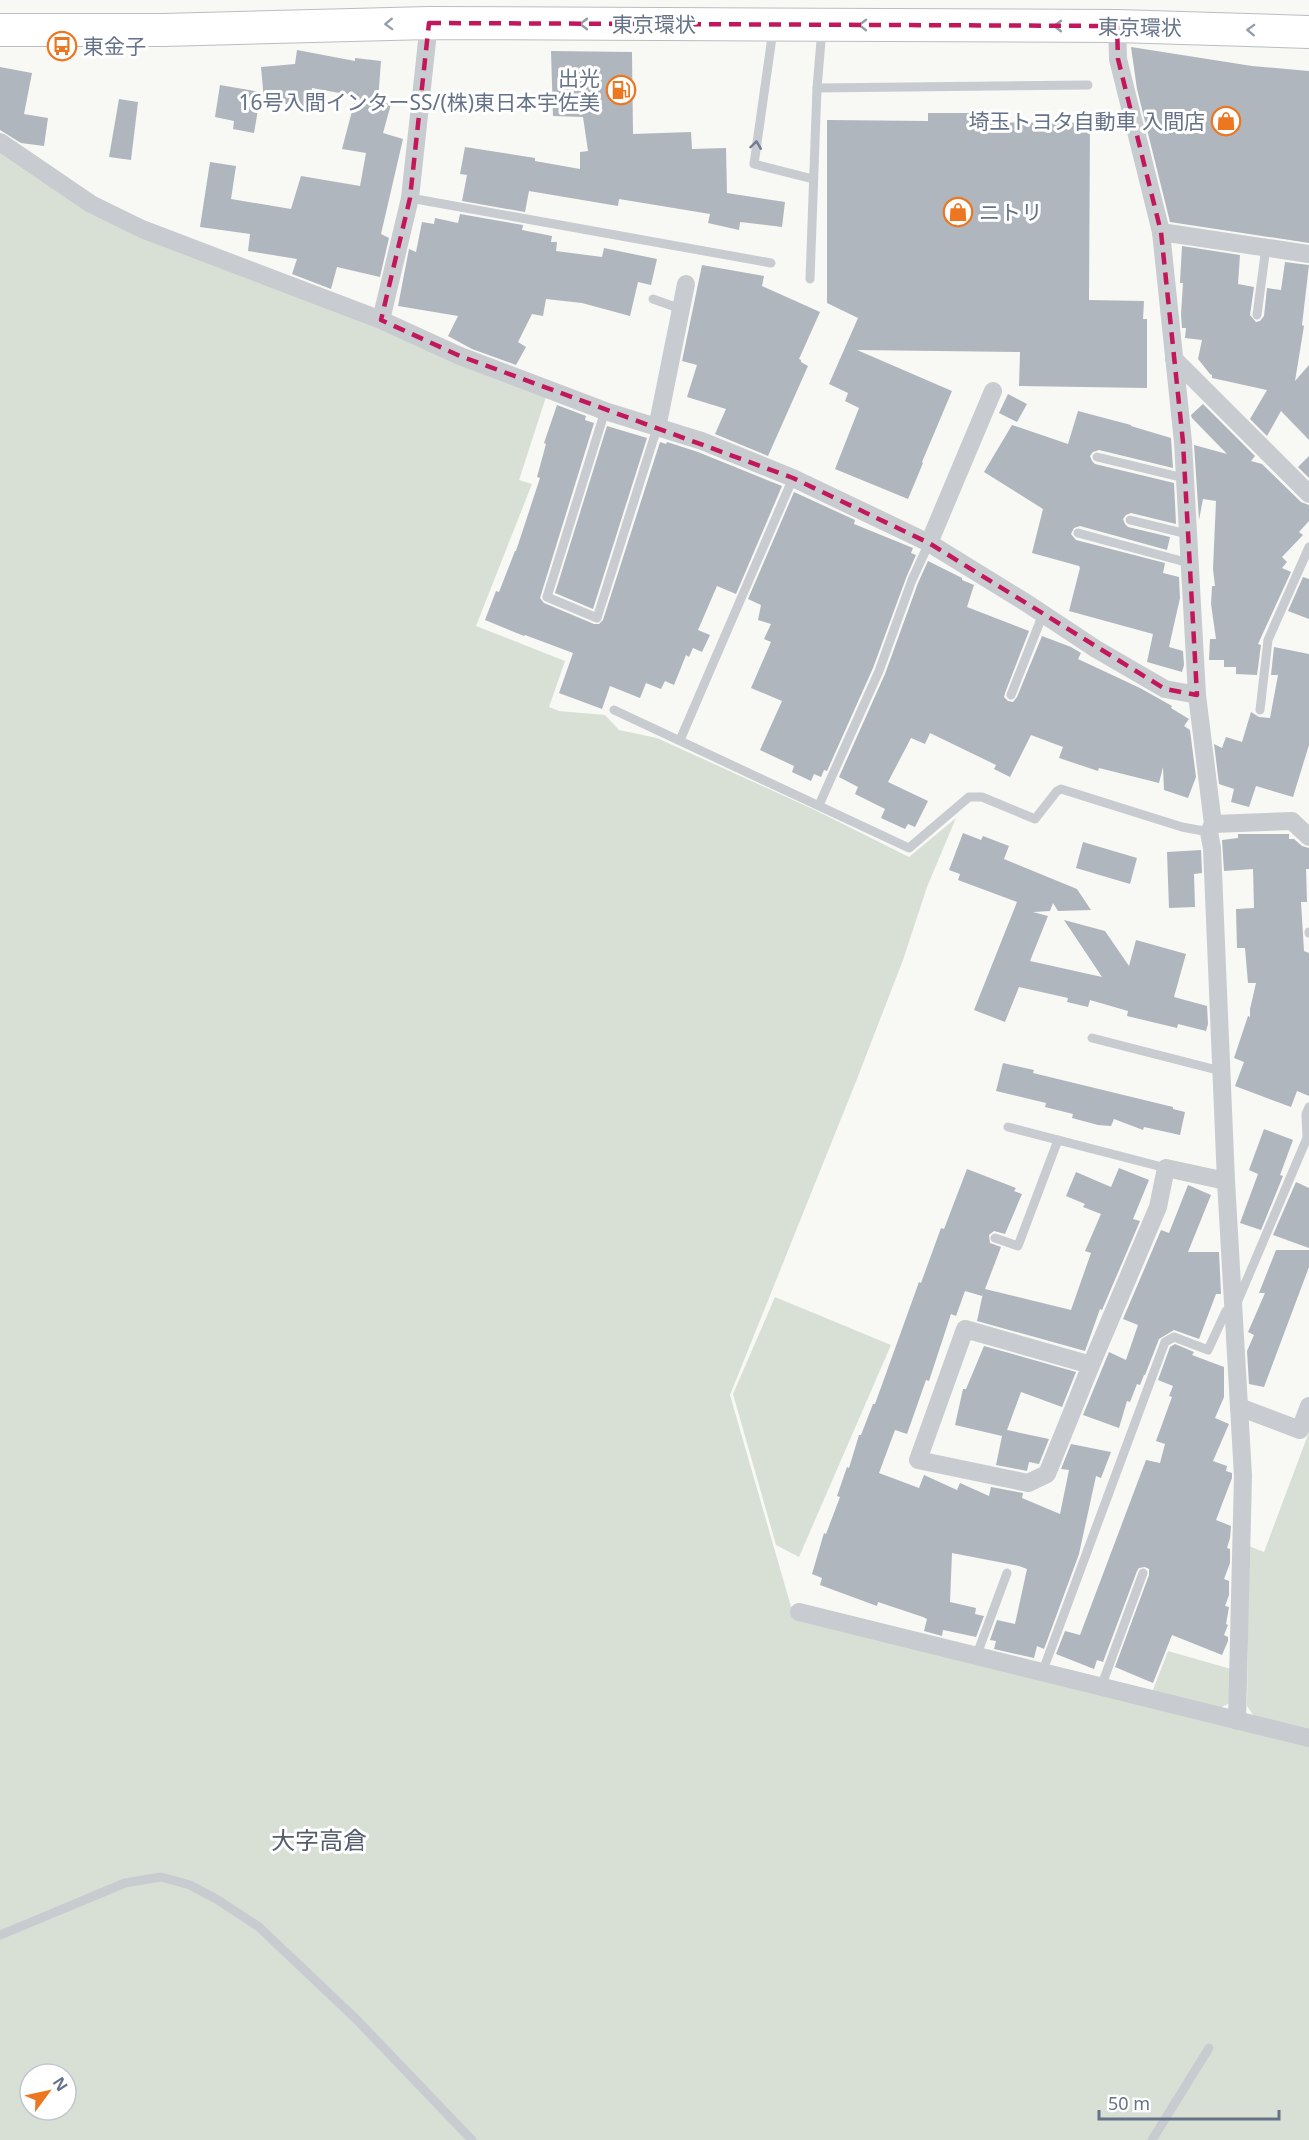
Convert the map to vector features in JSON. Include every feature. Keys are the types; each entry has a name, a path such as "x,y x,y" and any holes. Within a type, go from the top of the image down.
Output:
{"highway":[{"name":"東京環状","path":"0,30 129,30 429,23 1117,26 1309,32"}],"street":[{"path":"381,320 410,198 429,23"},
{"path":"1117,26 1118,59 1161,232 1182,433 1197,695 1211,828 1226,1181 1243,1476 1237,1721"},
{"path":"0,142 91,204 142,229 381,320 460,356 605,411 702,441 793,478 929,543 1096,649 1165,689 1197,695"},
{"path":"1161,232 1309,254"},
{"path":"657,428 686,284"},
{"path":"1174,359 1309,494"},
{"path":"929,543 993,391"},
{"path":"1211,828 1292,820 1309,837"},
{"path":"1091,1365 965,1329 918,1460 1029,1483 1047,1474 1158,1207 1166,1168 1226,1181"},
{"path":"1239,1407 1300,1430 1309,1406"},
{"path":"799,1612 1309,1738"}],"lane":[{"path":"774,24 754,164 813,179"},
{"path":"810,279 817,88 823,24"},
{"path":"817,88 1089,85"},
{"path":"410,198 771,263"},
{"path":"1257,315 1266,247"},
{"path":"652,299 681,309"},
{"path":"605,411 547,597 597,618 657,428"},
{"path":"1097,457 1184,478"},
{"path":"680,740 793,478"},
{"path":"1130,520 1187,534"},
{"path":"1078,533 1189,563"},
{"path":"819,805 879,671 912,580 929,543"},
{"path":"1260,710 1268,640 1309,547"},
{"path":"1011,695 1043,614"},
{"path":"614,710 909,848 969,797 981,797 1035,819 1056,791 1061,789 1182,827 1211,828"},
{"path":"1092,1038 1221,1071"},
{"path":"1042,1673 1165,1342 1174,1337 1208,1350 1226,1311 1233,1310 1307,1138 1306,1114 1309,1107"},
{"path":"1008,1127 1166,1168"},
{"path":"995,1238 1018,1246 1058,1140"},
{"path":"976,1657 1007,1573"},
{"path":"1101,1687 1143,1573"},
{"path":"0,1935 125,1883 161,1877 190,1885 259,1927 356,2019 472,2140"},
{"path":"1152,2140 1209,2048"}],"highlighted area":[{"path":"429,23 1117,26 1118,59 1161,232 1183,442 1197,695 1165,689 929,543 793,478 460,356 381,320 410,198"}],"shaded area":[{"path":"0,151 87,210 546,397 519,480 532,484 476,626 565,661 549,707 559,711 605,715 619,730 657,738 815,810 909,857 956,818 927,887 903,960 857,1079 730,1395 794,1617 1309,1743 1309,2140 0,2140"},
{"path":"775,1297 891,1345 799,1557 776,1545 733,1394"},
{"path":"1309,1432 1309,1731 1255,1718 1247,1706 1249,1546 1264,1552"},
{"path":"1168,1651 1231,1669 1230,1703 1213,1711 1151,1695"}],"building":[{"name":"埼玉トヨタ自動車 入間店","path":"1131,47 1252,66 1309,71 1309,243 1170,222 1137,89"},
{"path":"297,50 355,61 355,58 381,61 378,101 391,104 383,133 403,139 381,234 389,238 380,277 337,267 331,289 292,274 297,259 248,251 250,234 200,227 210,162 236,166 231,199 291,209 301,176 360,186 366,153 342,149 356,96 312,88 308,108 264,100 261,67 295,64"},
{"path":"551,51 632,52 633,134 691,132 692,149 726,148 727,193 785,202 782,227 740,222 739,230 708,223 710,214 619,199 618,206 529,191 525,212 462,201 467,175 460,174 465,147 535,158 535,161 580,169 580,152 588,151 583,117 553,116"},
{"path":"0,67 32,73 24,114 48,118 44,146 21,143 0,130"},
{"path":"220,85 261,92 254,133 233,129 234,121 215,117"},
{"path":"119,99 138,102 131,160 109,157"},
{"name":"ニトリ","path":"928,113 969,113 970,122 1090,123 1089,300 1144,301 1143,319 1147,319 1147,388 1019,386 1020,352 857,350 952,391 908,499 835,469 859,408 845,401 848,393 829,384 858,318 827,303 827,120 928,121"},
{"path":"460,214 523,225 522,230 552,236 551,242 557,242 556,251 602,257 604,248 657,259 651,285 638,282 630,316 582,303 546,299 543,316 532,314 518,342 526,347 516,365 472,349 448,336 458,316 398,306 409,249 416,252 422,222 434,224 435,218 458,223"},
{"path":"1182,246 1240,255 1238,284 1254,287 1250,315 1256,322 1264,316 1267,288 1281,290 1285,262 1309,265 1302,325 1304,326 1295,381 1309,365 1309,440 1281,411 1267,436 1250,419 1267,390 1212,378 1198,359 1202,340 1185,338 1186,328 1182,328 1183,283 1180,283"},
{"path":"702,265 764,276 762,286 820,312 799,359 808,366 768,456 715,434 726,409 687,397 697,365 682,361"},
{"path":"1008,394 1027,404 1017,422 999,413"},
{"path":"1203,404 1255,456 1251,461 1262,464 1301,502 1309,505 1309,521 1299,532 1303,535 1282,557 1287,562 1282,568 1291,572 1258,644 1261,645 1257,675 1236,674 1236,667 1224,667 1224,660 1209,660 1210,639 1216,639 1211,604 1212,586 1215,586 1213,569 1216,501 1203,499 1199,520 1194,445 1227,454 1192,418 1191,415"},
{"path":"557,405 586,416 585,420 594,423 540,598 544,603 594,624 599,624 603,620 660,442 698,452 782,486 736,594 717,586 698,630 710,635 702,652 693,648 689,657 686,655 674,685 665,681 661,689 646,683 640,698 610,686 602,709 559,693 573,653 485,620 496,591 499,592 516,551 540,478 537,477 546,444 544,443"},
{"path":"1078,411 1171,438 1173,468 1099,450 1090,456 1095,464 1174,483 1176,524 1131,513 1123,519 1128,527 1170,537 1167,550 1080,526 1074,528 1071,534 1076,540 1165,563 1163,573 1179,577 1180,598 1169,647 1183,651 1182,672 1147,662 1153,634 1069,611 1079,566 1032,553 1043,509 984,472 1012,425 1068,444"},
{"path":"607,426 647,438 593,609 555,593"},
{"path":"1309,456 1309,478 1298,467"},
{"path":"794,492 855,520 854,524 913,548 911,553 916,555 873,668 827,771 824,770 821,777 814,774 811,781 792,772 794,766 760,750 782,701 751,688 771,642 764,639 771,624 758,620 761,605 748,599"},
{"path":"928,561 974,585 967,607 1029,631 1005,693 1004,697 1008,701 1013,702 1017,697 1042,636 1071,647 1081,653 1078,659 1140,688 1172,706 1171,708 1189,719 1184,726 1190,730 1196,777 1188,798 1164,790 1163,767 1159,783 1099,768 1098,771 1059,758 1063,747 1031,735 1010,777 994,769 996,765 930,733 925,744 911,738 888,782 928,801 915,827 908,824 905,829 881,818 885,809 855,794 858,787 839,777 885,674"},
{"path":"1303,577 1309,579 1309,619 1288,611"},
{"path":"1274,647 1309,654 1309,745 1293,797 1256,786 1249,807 1231,802 1234,789 1219,784 1214,744 1222,748 1226,737 1242,742 1251,712 1259,717 1270,718 1278,675 1271,675"},
{"path":"963,833 981,840 983,836 1009,846 1004,859 1077,889 1091,910 1058,911 1053,903 1050,911 1033,912 1048,916 1030,961 1102,977 1064,920 1105,931 1129,966 1136,940 1186,954 1174,997 1207,1006 1206,1031 1178,1024 1177,1028 1127,1016 1128,1011 1090,1000 1088,1007 1067,1002 1068,998 1019,987 1005,1022 974,1010 1017,902 958,880 960,874 949,870"},
{"path":"1238,834 1289,834 1289,839 1294,839 1302,846 1309,848 1309,869 1306,869 1307,902 1301,902 1304,951 1309,953 1309,1096 1297,1091 1291,1107 1235,1086 1244,1062 1234,1058 1248,1016 1250,1017 1256,983 1248,983 1245,948 1237,948 1236,909 1254,908 1253,869 1224,871 1222,840 1238,838"},
{"path":"1083,842 1137,858 1130,884 1076,868"},
{"path":"1201,850 1202,873 1194,874 1195,907 1169,908 1167,852"},
{"path":"1003,1063 1034,1070 1033,1073 1173,1107 1173,1109 1185,1112 1180,1135 1144,1127 1143,1130 1114,1119 1111,1126 1098,1125 1072,1118 1073,1114 1045,1107 1046,1103 996,1091"},
{"path":"1264,1129 1293,1140 1280,1175 1283,1176 1261,1230 1240,1223 1258,1174 1249,1170"},
{"path":"1119,1168 1149,1180 1133,1219 1140,1221 1102,1310 1100,1309 1085,1351 977,1321 983,1293 982,1296 965,1291 956,1316 951,1314 929,1381 926,1380 907,1434 895,1430 879,1473 919,1488 924,1475 957,1490 960,1483 989,1496 991,1487 1023,1493 1022,1498 1060,1514 1069,1470 1061,1469 1071,1444 1111,1452 1101,1478 1096,1476 1079,1554 1044,1649 1037,1646 1034,1658 994,1649 996,1641 990,1640 997,1620 1015,1624 1027,1569 1019,1566 952,1553 950,1602 976,1608 975,1614 984,1616 976,1637 943,1630 942,1636 924,1631 927,1619 923,1617 878,1602 877,1606 820,1585 822,1578 812,1574 824,1533 826,1534 840,1497 837,1496 847,1467 849,1468 859,1435 875,1404 919,1282 921,1283 941,1228 944,1229 967,1169 1016,1188 1014,1191 1022,1194 1005,1234 994,1231 989,1235 990,1243 1001,1247 985,1289 1071,1310 1091,1253 1085,1251 1101,1214 1083,1207 1085,1204 1066,1196 1076,1172 1111,1187"},
{"path":"1296,1182 1309,1188 1309,1248 1273,1235"},
{"path":"1188,1185 1211,1195 1188,1252 1219,1252 1221,1294 1216,1294 1199,1339 1174,1330 1159,1339 1140,1385 1137,1384 1130,1402 1127,1401 1119,1428 1083,1415 1109,1352 1126,1360 1138,1325 1123,1319 1161,1230 1169,1233"},
{"path":"1276,1250 1309,1250 1309,1267 1264,1387 1249,1384 1247,1351 1254,1335 1248,1332 1265,1293 1259,1293"},
{"path":"1175,1344 1194,1352 1192,1355 1224,1367 1224,1397 1215,1418 1229,1424 1213,1461 1227,1466 1226,1471 1232,1473 1216,1520 1231,1526 1227,1548 1230,1549 1230,1563 1224,1579 1229,1581 1229,1595 1225,1606 1229,1607 1226,1624 1228,1625 1224,1635 1228,1637 1228,1641 1222,1655 1172,1635 1153,1683 1115,1667 1149,1575 1149,1569 1145,1567 1137,1571 1103,1662 1097,1660 1094,1669 1056,1654 1065,1631 1080,1635 1146,1460 1160,1463 1165,1444 1156,1441 1172,1397 1169,1396 1173,1386 1158,1380 1170,1347"},
{"path":"984,1346 1076,1372 1062,1407 1021,1392 1007,1430 1049,1439 1039,1464 1029,1462 1027,1471 996,1465 1002,1436 955,1425 963,1389 966,1389"}],"place":[{"name":"東金子","path":"62,46"},
{"name":"出光 16号入間インターSS/(株)東日本宇佐美","path":"621,90"},
{"name":"埼玉トヨタ自動車 入間店","path":"1226,121"},
{"name":"ニトリ","path":"958,212"}],"district":[{"name":"大字高倉","path":"319,1839"}]}
